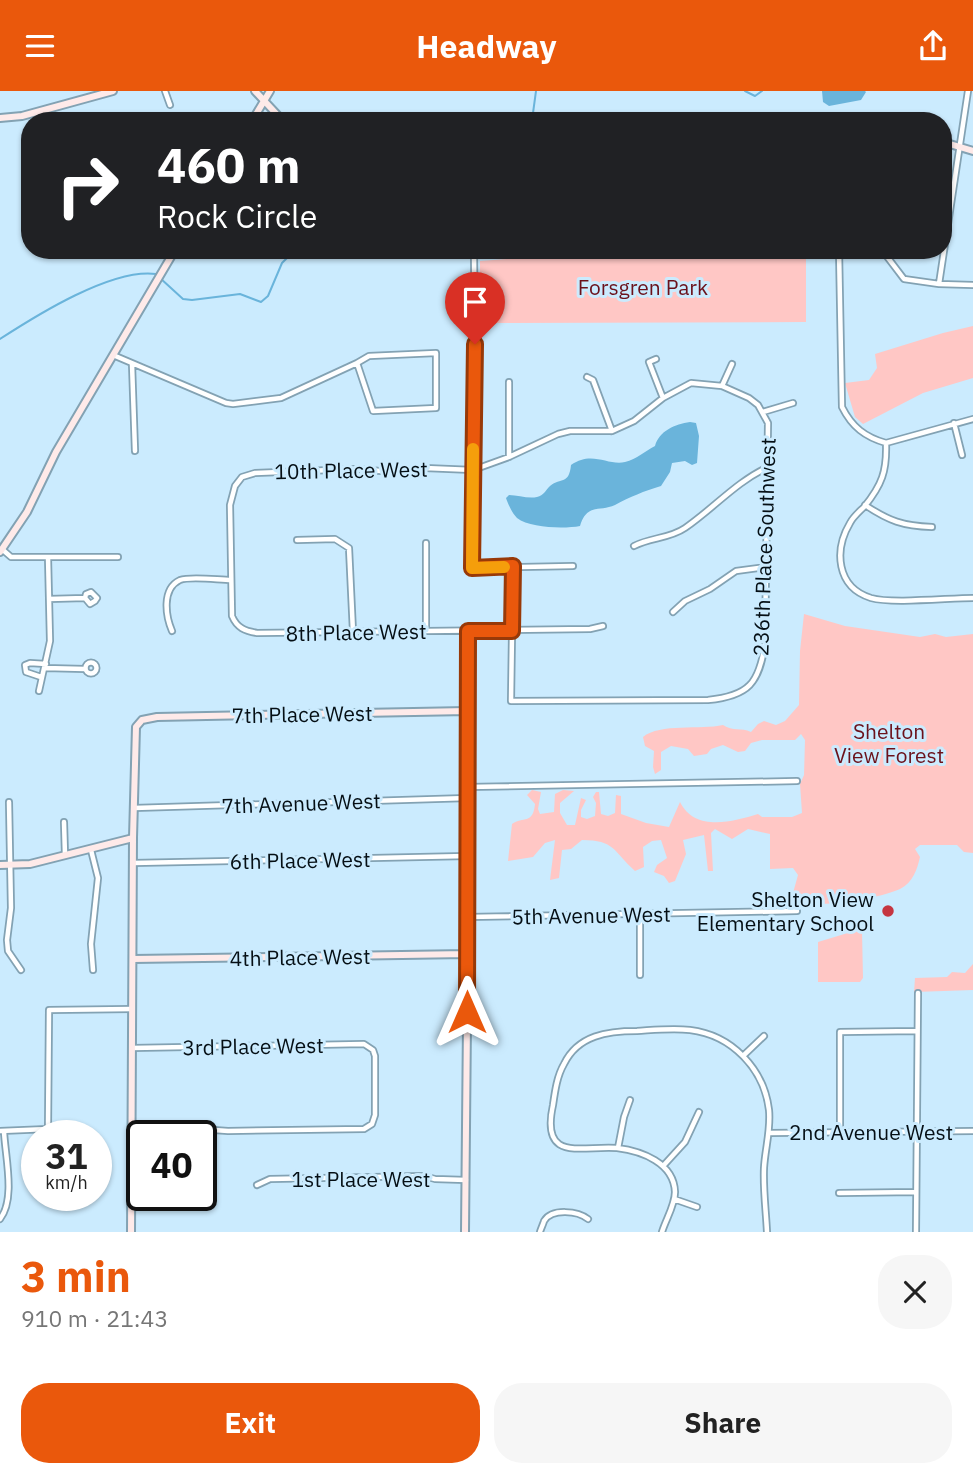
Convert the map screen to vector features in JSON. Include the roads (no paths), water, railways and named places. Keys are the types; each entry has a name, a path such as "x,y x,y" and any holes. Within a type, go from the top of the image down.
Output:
{"street":[{"path":"33,112 113,91"},
{"path":"164,91 170,105"},
{"path":"255,91 275,112"},
{"path":"258,112 270,91"},
{"path":"952,187 968,91"},
{"path":"0,117 21,115"},
{"path":"952,145 973,151"},
{"path":"118,557 11,557 1,551 27,512 56,452 170,259"},
{"path":"474,259 472,568 573,566"},
{"path":"839,259 842,407 847,418 860,432 887,443 973,419"},
{"path":"889,259 904,279 973,285"},
{"path":"939,284 942,259"},
{"path":"113,355 226,403 243,403 288,395 369,356 436,353 436,408 373,411 357,363"},
{"path":"656,359 649,362 663,398"},
{"path":"132,364 135,451"},
{"path":"722,386 732,364"},
{"path":"587,377 593,380 612,431"},
{"path":"509,382 509,457"},
{"path":"473,470 558,434 570,431 612,431 634,421 663,398 691,383 722,386 749,398 763,412 793,403"},
{"name":"236th Place Southwest","path":"512,631 510,701 708,700 737,695 753,682 763,660 765,644 768,422 763,412"},
{"path":"954,423 962,455"},
{"path":"887,443 884,477 851,520 839,551 839,565 846,579 855,589 870,598 973,598"},
{"path":"634,546 647,539 670,536 685,528 748,477 768,467"},
{"name":"10th Place West","path":"231,580 230,505 235,486 242,477 255,473 356,469 393,472 425,468 473,470"},
{"path":"865,505 888,520 910,526 932,527"},
{"path":"297,540 335,539 349,548 353,632"},
{"path":"426,543 426,631"},
{"path":"39,691 50,641 48,557"},
{"path":"512,631 513,566"},
{"path":"673,612 685,601 710,589 736,571 766,567"},
{"path":"172,631 167,618 167,596 181,579 231,580"},
{"name":"8th Place West","path":"231,580 235,623 245,631 257,633 512,631 603,627"},
{"path":"49,599 85,598"},
{"path":"465,1232 468,631"},
{"path":"41,677 26,672 25,665 30,663 85,669"},
{"name":"7th Place West","path":"133,808 135,739 138,724 144,719 467,711"},
{"path":"468,786 797,781"},
{"name":"7th Avenue West","path":"133,808 468,798"},
{"path":"9,802 11,908 6,940 8,951 21,970"},
{"path":"131,1120 133,808"},
{"path":"64,822 65,856"},
{"path":"0,865 11,866 65,856 132,838"},
{"path":"91,850 98,878 91,944 93,970"},
{"name":"6th Place West","path":"132,863 468,856"},
{"name":"5th Avenue West","path":"468,917 797,911"},
{"path":"640,914 640,975"},
{"name":"4th Place West","path":"133,960 467,954"},
{"path":"916,1232 918,993"},
{"path":"0,1219 6,1211 9,1198 2,1131 48,1129 49,1010 132,1009"},
{"path":"662,1232 674,1199 672,1176 664,1165 618,1148 573,1150 560,1144 552,1134 550,1115 564,1063 585,1041 598,1035 613,1031 688,1030 714,1037 744,1055 755,1069 766,1092 769,1112 764,1169 767,1232"},
{"path":"840,1132 840,1032 917,1031"},
{"path":"744,1055 764,1036"},
{"name":"3rd Place West","path":"132,1048 365,1044 373,1049 375,1115 372,1124 364,1129 217,1130"},
{"path":"618,1148 630,1100"},
{"path":"664,1165 685,1142 699,1112"},
{"name":"2nd Avenue West","path":"769,1133 973,1131"},
{"name":"1st Place West","path":"257,1185 270,1179 424,1176 466,1180"},
{"path":"839,1193 916,1192"},
{"path":"674,1199 697,1207"},
{"path":"131,1211 131,1232"},
{"path":"540,1232 544,1221 552,1214 579,1214 588,1219"}],"water":[{"path":"822,91 866,92 861,100 829,106 823,102"},
{"path":"690,422 696,423 699,436 697,463 672,463 661,486 609,507 594,509 586,514 580,526 530,524 517,518 509,506 506,498 509,495 530,498 539,496 554,483 566,478 571,465 579,461 629,461 655,446 660,436 668,429"}],"waterway":[{"path":"533,112 536,91"},
{"path":"745,91 755,96 762,91"},
{"path":"160,278 183,299 240,294 261,302 268,296 286,259"},
{"path":"0,339 75,295 118,278 156,274"}],"place":[{"name":"Shelton View Elementary School","path":"888,911"}],"park label":[{"name":"Forsgren Park","path":"643,287"},
{"name":"Shelton View Forest","path":"889,743"}]}
